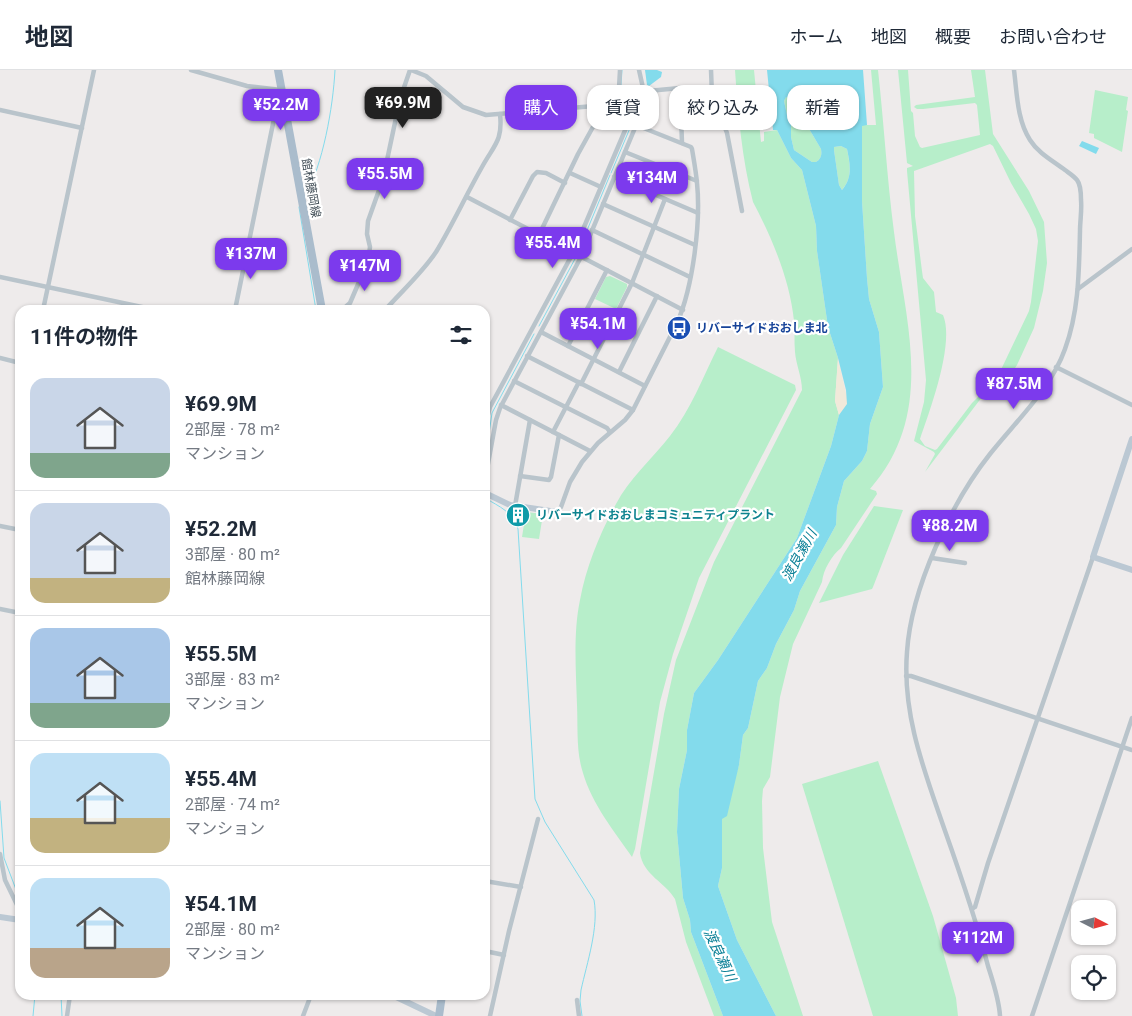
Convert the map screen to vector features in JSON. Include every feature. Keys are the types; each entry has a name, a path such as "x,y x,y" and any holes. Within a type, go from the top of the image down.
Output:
{"main road":[{"name":"館林藤岡線","path":"278,70 321,305"},
{"path":"438,1016 441,1000"}],"street":[{"path":"44,305 94,70"},
{"path":"191,70 256,88 281,90 236,305"},
{"path":"348,305 368,260 370,247 367,234 368,221 383,180 400,99 410,70 426,76 464,107 480,114 587,107"},
{"path":"619,85 620,70"},
{"path":"639,70 642,85"},
{"path":"711,70 712,95 727,132 742,211"},
{"path":"1000,1016 985,952 972,909 920,760 908,709 906,676 911,624 932,558 952,514 970,482 1016,424 1056,367 1065,349 1078,289 1081,208 1079,184 1077,180 1037,148 1026,134 1020,111 1014,70"},
{"path":"659,90 680,88 682,144"},
{"path":"0,110 82,128"},
{"path":"389,305 433,256 481,167 499,139 501,133 500,114"},
{"path":"539,235 592,130"},
{"path":"490,407 573,253 625,130"},
{"path":"490,453 496,420 501,405 581,257 634,130"},
{"path":"490,494 515,506 557,512 561,507 574,474 590,451 625,420 633,410 683,310 690,277 698,213 697,181 692,149 648,130"},
{"path":"625,152 697,181"},
{"path":"510,220 537,172 566,183"},
{"path":"570,173 601,187"},
{"path":"614,177 698,213"},
{"path":"467,196 683,310"},
{"path":"554,432 632,283 665,199"},
{"path":"603,204 695,244"},
{"path":"592,230 690,277"},
{"path":"1078,289 1132,249"},
{"path":"568,346 607,270"},
{"path":"0,277 133,305"},
{"path":"619,372 657,296"},
{"path":"541,332 645,386"},
{"path":"528,356 633,410"},
{"path":"0,358 15,362"},
{"path":"1056,367 1132,405"},
{"path":"514,381 607,428 610,432"},
{"path":"501,405 590,451"},
{"path":"515,506 530,420"},
{"path":"520,476 549,480 559,435"},
{"path":"972,909 975,907 1132,439"},
{"path":"0,526 15,529"},
{"path":"1093,557 1132,570"},
{"path":"932,558 965,563"},
{"path":"0,609 15,612"},
{"path":"906,676 1132,750"},
{"path":"1032,1016 1132,718"},
{"path":"490,1016 538,819"},
{"path":"0,854 5,880 15,901"},
{"path":"490,882 521,887"},
{"path":"0,918 15,920"},
{"path":"490,952 504,955"},
{"path":"67,1016 69,1000"},
{"path":"303,1016 308,1000"},
{"path":"404,1000 438,1016"},
{"path":"577,1000 579,1016"}],"green space":[{"path":"735,70 754,70 755,85 736,85"},
{"path":"871,70 878,70 894,232 909,332 910,398 904,429 891,460 870,489 876,491 877,494 826,568 822,582 793,644 780,697 770,777 763,789 763,848 772,922 803,1016 776,1016 737,940 718,886 722,868 722,819 739,765 743,735 748,728 758,681 767,668 776,644 794,610 800,591 836,525 837,507 844,481 862,461 867,451 870,424 883,387 879,332 869,299 862,201 862,125 876,125"},
{"path":"898,70 908,70 915,136 922,148 980,135 977,105 975,103 923,109 914,107 916,105 975,97 971,70 985,70 993,134 1029,191 1044,222 1047,263 1043,291 1034,328 1017,365 1005,383 982,397 925,472 935,454 914,441 924,402 926,380 907,171 907,168 913,166 907,163","holes":["990,144 993,146 1036,229 1038,241 1031,302 1029,311 997,378 972,403 935,450 925,446 920,439 940,377 944,359 946,327 943,315 936,312 934,292 923,278 915,216 914,171"]},
{"path":"1095,90 1128,97 1126,110 1128,111 1122,152 1094,138 1094,134 1089,133"},
{"path":"786,96 787,115 784,101"},
{"path":"740,130 760,130 761,142 764,141 764,132 777,130 791,158 802,170 816,226 817,251 828,327 838,358 835,401 839,415 831,446 797,538 718,660 694,693 687,730 687,750 679,789 677,832 683,898 690,920 691,932 723,1016 714,1016 686,942 675,899 645,867 640,853 664,714 676,660 714,562 802,390 796,357 794,321 789,290 767,230 753,202"},
{"path":"791,130 810,130 821,149 819,160 812,162 794,150"},
{"path":"841,146 847,149 850,166 848,180 842,190 839,185 834,150 834,147"},
{"path":"610,276 627,284 616,309 595,299 606,277"},
{"path":"718,347 795,385 796,390 699,578 673,654 660,702 635,849 632,857 592,796 579,757 576,666 578,613 590,563 610,515 627,486 677,426"},
{"path":"874,506 903,510 872,589 819,603 843,555"},
{"path":"526,512 543,514 539,539 522,537"},
{"path":"878,761 933,916 956,998 958,1016 873,1016 802,784"}],"sand":[{"path":"838,358 847,398 847,405 839,415 835,401"}],"water":[{"path":"645,70 662,72 661,77 650,85 647,85"},
{"name":"渡良瀬川","path":"767,70 863,70 867,125 862,126 862,201 869,299 879,332 883,387 870,424 867,451 862,461 844,481 837,507 836,525 800,591 794,610 776,644 767,668 758,681 748,728 743,735 739,765 727,816 722,819 722,868 718,886 737,940 776,1016 723,1016 691,932 690,920 683,898 677,832 679,789 687,750 687,730 694,693 718,660 797,538 831,446 839,415 847,404 846,390 828,327 817,251 816,226 802,170 791,158 777,130 777,85 768,85","holes":["841,146 847,149 850,165 849,175 842,190 839,185 834,147"]},
{"path":"1082,141 1099,148 1096,154 1079,146"}],"waterway":[{"path":"305,197 322,152 332,101 335,70"},
{"path":"621,85 622,70"},
{"path":"611,173 629,130"},
{"path":"578,252 610,175"},
{"path":"299,207 315,305"},
{"path":"539,326 576,257"},
{"path":"490,427 492,413 534,334"},
{"path":"490,501 501,507 513,518 518,529 535,799 545,822 594,900 594,933 581,990 582,1016"},
{"path":"0,801 4,858 15,887"},
{"path":"33,1016 35,1000"},
{"path":"61,1000 62,1016"}],"place":[{"name":"リバーサイドおおしま北","path":"679,328"},
{"name":"リバーサイドおおしまコミュニティプラント","path":"518,515"}]}
